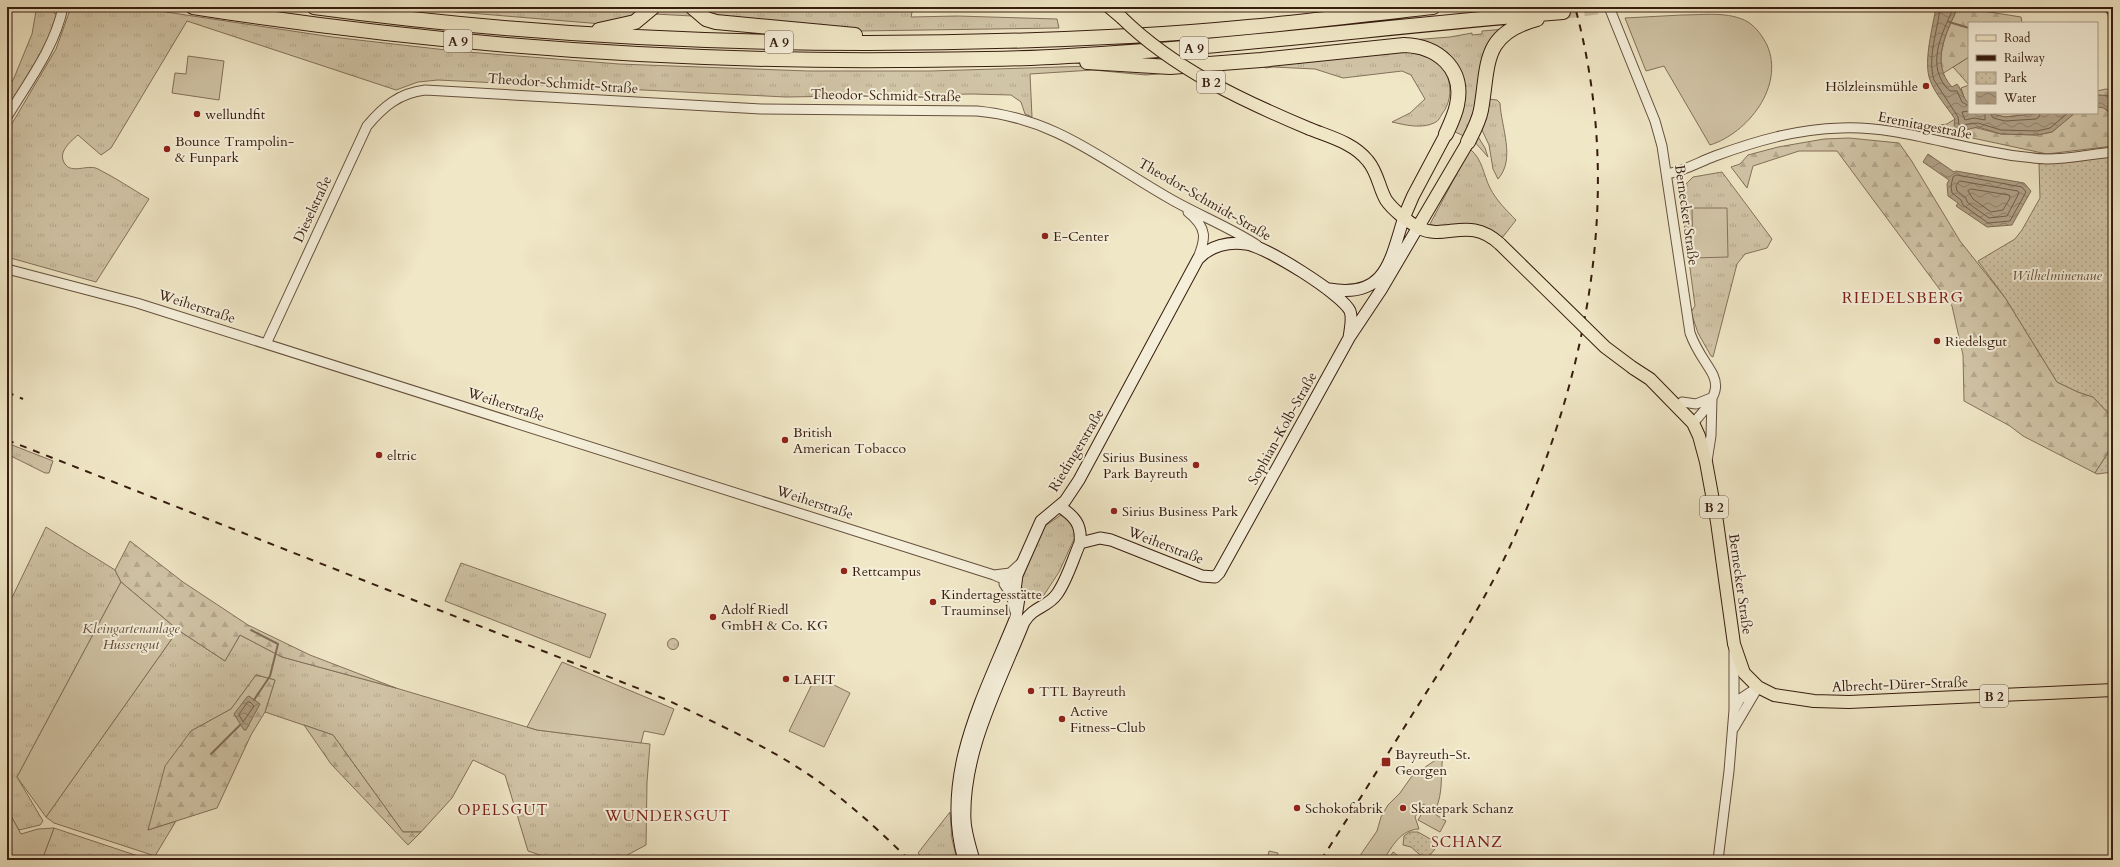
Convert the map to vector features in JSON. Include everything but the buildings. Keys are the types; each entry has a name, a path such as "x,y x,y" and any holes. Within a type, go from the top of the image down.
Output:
{"highway":[{"name":"A 9","path":"193,7 282,21 439,39 619,54 816,60 1065,56 1178,49 1563,12 1515,27 1500,40 1489,58 1480,112 1468,142"},
{"name":"A 9","path":"314,7 581,34 714,40 895,43 1132,36 1433,7"},
{"path":"581,34 635,22 653,7"},
{"path":"692,7 706,19 716,22 850,34 895,43"},
{"path":"1065,56 1090,62 1170,67 1414,45 1430,49 1444,58 1453,71 1458,84 1457,104 1446,134"}],"main road":[{"name":"B 2","path":"1109,7 1165,52 1212,83 1251,104 1346,144 1361,154 1375,171 1386,200 1404,217 1418,227 1435,231 1463,229 1477,231 1493,238 1605,348 1650,379 1693,423 1699,436 1706,462"},
{"path":"1328,289 1355,292 1371,285 1379,277 1392,258 1404,217 1413,196 1446,134"},
{"path":"1418,227 1468,142"},
{"name":"Sophian-Kolb-Straße","path":"1241,533 1349,338 1381,290 1418,227"},
{"name":"Riedingerstraße","path":"964,860 956,823 959,775 966,743 1016,617 1017,594 1015,582 1041,521 1069,496 1079,480 1194,265 1209,250 1225,244 1247,244 1260,247"},
{"name":"Theodor-Schmidt-Straße","path":"1260,247 1328,289 1343,302 1350,312 1349,338"},
{"name":"Bernecker Straße","path":"1706,462 1734,644 1744,673"},
{"path":"974,860 965,822 965,804 972,759 982,726 1024,622 1029,614 1039,606 1048,602 1057,594 1080,543 1081,534 1077,521 1054,509"},
{"name":"Weiherstraße","path":"1080,543 1100,538 1111,540 1202,576 1215,576 1219,573 1241,533"},
{"path":"1017,594 1029,605 1039,606"},
{"name":"Albrecht-Dürer-Straße","path":"1744,673 1758,688 1785,697 1814,701 1849,702 2113,690"},
{"path":"992,677 994,698"}],"street":[{"name":"Bernecker Straße","path":"1609,7 1655,121 1667,174 1687,320 1693,342 1715,377 1715,388 1712,397 1693,423"},
{"path":"7,117 40,63 56,32 63,9"},
{"name":"Theodor-Schmidt-Straße","path":"400,97 420,91 451,90 602,101 761,109 949,110 1000,113 1044,126 1067,137 1173,200 1247,238 1260,247"},
{"name":"Dieselstraße","path":"266,344 367,126 381,109 400,97"},
{"name":"Eremitagestraße","path":"1667,174 1677,172 1716,156 1778,136 1821,129 1880,128 1925,136 1987,151 2047,159 2113,152"},
{"path":"1173,200 1195,218 1203,230 1203,244 1194,265"},
{"name":"Weiherstraße","path":"7,269 137,303 994,575 1008,581 1017,594"},
{"path":"1682,402 1696,404 1712,397 1711,436 1706,462"},
{"path":"994,575 1010,572 1022,563"},
{"path":"994,575 1006,586 1011,594 1016,617"},
{"path":"1718,860 1733,731 1734,644"},
{"path":"1734,710 1740,699 1758,688"},
{"path":"1733,731 1758,688"}],"green space":[{"path":"18,7 55,7 54,13 57,14 46,45 7,110 7,90 14,78 32,34 36,11"},
{"path":"71,7 133,7 332,37 455,51 619,64 808,71 931,71 1091,66 1168,73 1146,75 1093,70 1030,74 1032,117 1025,114 1021,102 1011,95 972,94 786,97 438,80 418,82 396,90 187,21 111,148 101,155 78,135 67,146 63,153 63,160 69,168 79,169 89,167 98,169 149,199 96,282 7,257 7,132 56,49"},
{"path":"397,7 646,7 628,19 602,24"},
{"path":"658,7 686,7 692,16 654,14"},
{"path":"699,7 913,7 911,17 957,16 1057,19 1059,28 859,31 728,19 709,14"},
{"path":"1958,7 2021,17 2022,22 1968,22 1968,58 1942,74 1941,56 1947,32"},
{"path":"1682,15 1724,15 1733,16 1748,22 1756,29 1767,45 1771,61 1771,76 1767,91 1760,106 1737,130 1724,139 1710,145 1664,66 1646,71 1625,18"},
{"path":"1506,29 1481,66 1475,108 1466,137 1453,131 1450,58 1385,42 1450,37 1472,33 1472,35 1482,34 1482,31"},
{"path":"1399,50 1426,55 1434,59 1446,72 1449,80 1449,98 1447,106 1436,122 1429,125 1418,126 1392,122 1410,113 1425,99 1411,75 1402,71 1343,78 1315,69 1266,68 1256,63"},
{"path":"188,56 224,61 219,100 172,93 175,73 186,74"},
{"path":"1968,58 1968,84 1953,67"},
{"path":"1968,85 1968,103 1965,100 1961,88"},
{"path":"2106,89 2113,91 2113,96 2098,95 2098,91"},
{"path":"1487,99 1497,100 1500,103 1506,142 1506,162 1498,179 1493,169 1489,145 1481,125"},
{"path":"2098,107 2103,107 2112,116 2113,146 2047,154 1935,130 1934,126 1947,124 1955,119 1965,130 1973,127 2001,134 2037,135 2052,132 2073,114 2098,114"},
{"path":"1992,114 2034,114 2005,117"},
{"path":"1477,135 1485,148 1488,157 1474,141"},
{"path":"1849,138 1899,143 1911,160 1960,241 2006,299 2057,382 2093,397 2113,418 2113,445 2095,473 2023,436 2010,426 1964,401 1963,355 1952,306 1837,151 1799,151 1753,166 1747,188 1731,167 1740,164 1748,155 1778,147 1824,139"},
{"path":"1470,149 1478,158 1492,192 1516,220 1502,238 1492,231 1474,225 1439,227 1430,224"},
{"name":"Wilhelminenaue","path":"2113,156 2113,418 2093,397 2057,382 2006,299 1978,261 2015,239 2022,230 2040,198 2039,164"},
{"path":"1722,172 1772,239 1767,248 1745,254 1737,264 1713,357 1698,333 1691,312 1695,306 1683,215 1684,186 1693,177"},
{"path":"1692,208 1727,208 1728,257 1693,258"},
{"path":"7,443 53,461 49,473 45,473 7,454"},
{"path":"2113,445 2113,472 2095,473"},
{"path":"1061,515 1069,517 1076,535 1059,572 1044,595 1034,598 1026,593 1021,586 1022,578 1045,526"},
{"path":"46,527 115,570 121,582 17,777 43,821 40,825 19,830 7,809 7,608"},
{"path":"130,541 183,582 248,625 310,655 396,688 282,657 240,635 225,661 178,630 121,582 115,570"},
{"path":"461,563 606,614 590,658 445,601"},
{"name":"Kleingartenanlage Hussengut","path":"121,582 178,630 46,817 17,777"},
{"path":"178,630 225,661 240,635 282,657 396,688 537,730 650,744 647,782 646,845 618,860 555,860 528,851 505,775 473,760 452,798 421,832 403,832 333,735 265,712 275,680 256,675 231,709 191,731 148,830 176,821 155,856 54,823 46,817"},
{"path":"671,639 675,639 677,640 677,648 671,649 668,646 668,642"},
{"path":"562,662 674,709 664,735 644,731 641,743 537,730 527,727"},
{"path":"256,675 275,680 265,712 251,735 217,808 148,830 165,766 191,731 231,709"},
{"path":"816,676 850,693 824,747 789,731"},
{"path":"304,725 333,735 403,832 421,832 408,845 331,764"},
{"name":"Skatepark Schanz","path":"1443,755 1440,797 1435,811 1423,804 1415,817 1419,829 1407,832 1402,836 1394,844 1383,860 1362,860 1359,857 1377,831 1381,817 1388,805 1400,793 1412,776"},
{"path":"1425,808 1446,821 1440,832 1418,820"},
{"path":"7,809 21,834 38,829 54,828 42,860 7,860"},
{"path":"950,812 952,839 957,860 925,860 918,853"},
{"path":"54,828 150,860 42,860"},
{"path":"1410,832 1418,832 1439,844 1426,860 1411,847 1403,845 1404,836"},
{"path":"1269,851 1278,853 1277,860 1267,860"},
{"path":"1393,852 1404,860 1388,860"}],"water":[{"path":"1936,7 1958,7 1945,37 1941,58 1945,78 1952,87 1957,84 1959,86 1968,103 1968,114 1992,114 2005,117 2034,114 2074,114 2052,132 2037,135 2001,134 1978,127 1965,130 1956,128 1954,125 1955,119 1941,100 1930,80 1928,72 1928,54"},
{"path":"2098,95 2113,96 2113,120 2111,114 2103,108 2098,107"},
{"path":"1928,154 1954,172 1956,171 2024,183 2031,191 2012,225 1987,227 1956,206 1958,203 1948,196 1947,184 1949,180 1923,162"},
{"path":"249,696 260,704 246,730 244,730 234,714"}],"waterway":[{"path":"2103,7 2113,21"},
{"path":"1949,22 1968,28"},
{"path":"251,630 278,644 270,676 254,700"},
{"path":"211,754 240,725"}],"tunnel":[{"path":"1563,12 1601,7"}],"railway":[{"path":"1321,860 1449,656 1496,576 1534,490 1558,423 1577,355 1590,287 1597,217 1597,147 1590,77 1575,7"},
{"path":"7,392 23,399"},
{"path":"7,440 665,699 755,743 784,759 818,781 850,805 909,860"}],"place":[{"name":"Hölzleinsmühle","path":"1926,86"},
{"name":"wellundfit","path":"197,114"},
{"name":"Bounce Trampolin- & Funpark","path":"167,149"},
{"name":"E-Center","path":"1045,236"},
{"name":"Riedelsgut","path":"1937,341"},
{"name":"British American Tobacco","path":"785,440"},
{"name":"eltric","path":"379,455"},
{"name":"Sirius Business Park Bayreuth","path":"1196,465"},
{"name":"Sirius Business Park","path":"1114,511"},
{"name":"Rettcampus","path":"844,571"},
{"name":"Kindertagesstätte Trauminsel","path":"933,602"},
{"name":"Adolf Riedl GmbH & Co. KG","path":"713,617"},
{"name":"LAFIT","path":"786,679"},
{"name":"TTL Bayreuth","path":"1031,691"},
{"name":"Active Fitness-Club","path":"1062,719"},
{"name":"Bayreuth-St. Georgen","path":"1386,762"},
{"name":"Schokofabrik","path":"1297,808"},
{"name":"Skatepark Schanz","path":"1403,808"}],"district":[{"name":"RIEDELSBERG","path":"1903,297"},
{"name":"OPELSGUT","path":"503,810"},
{"name":"WUNDERSGUT","path":"668,816"},
{"name":"SCHANZ","path":"1467,842"}]}
